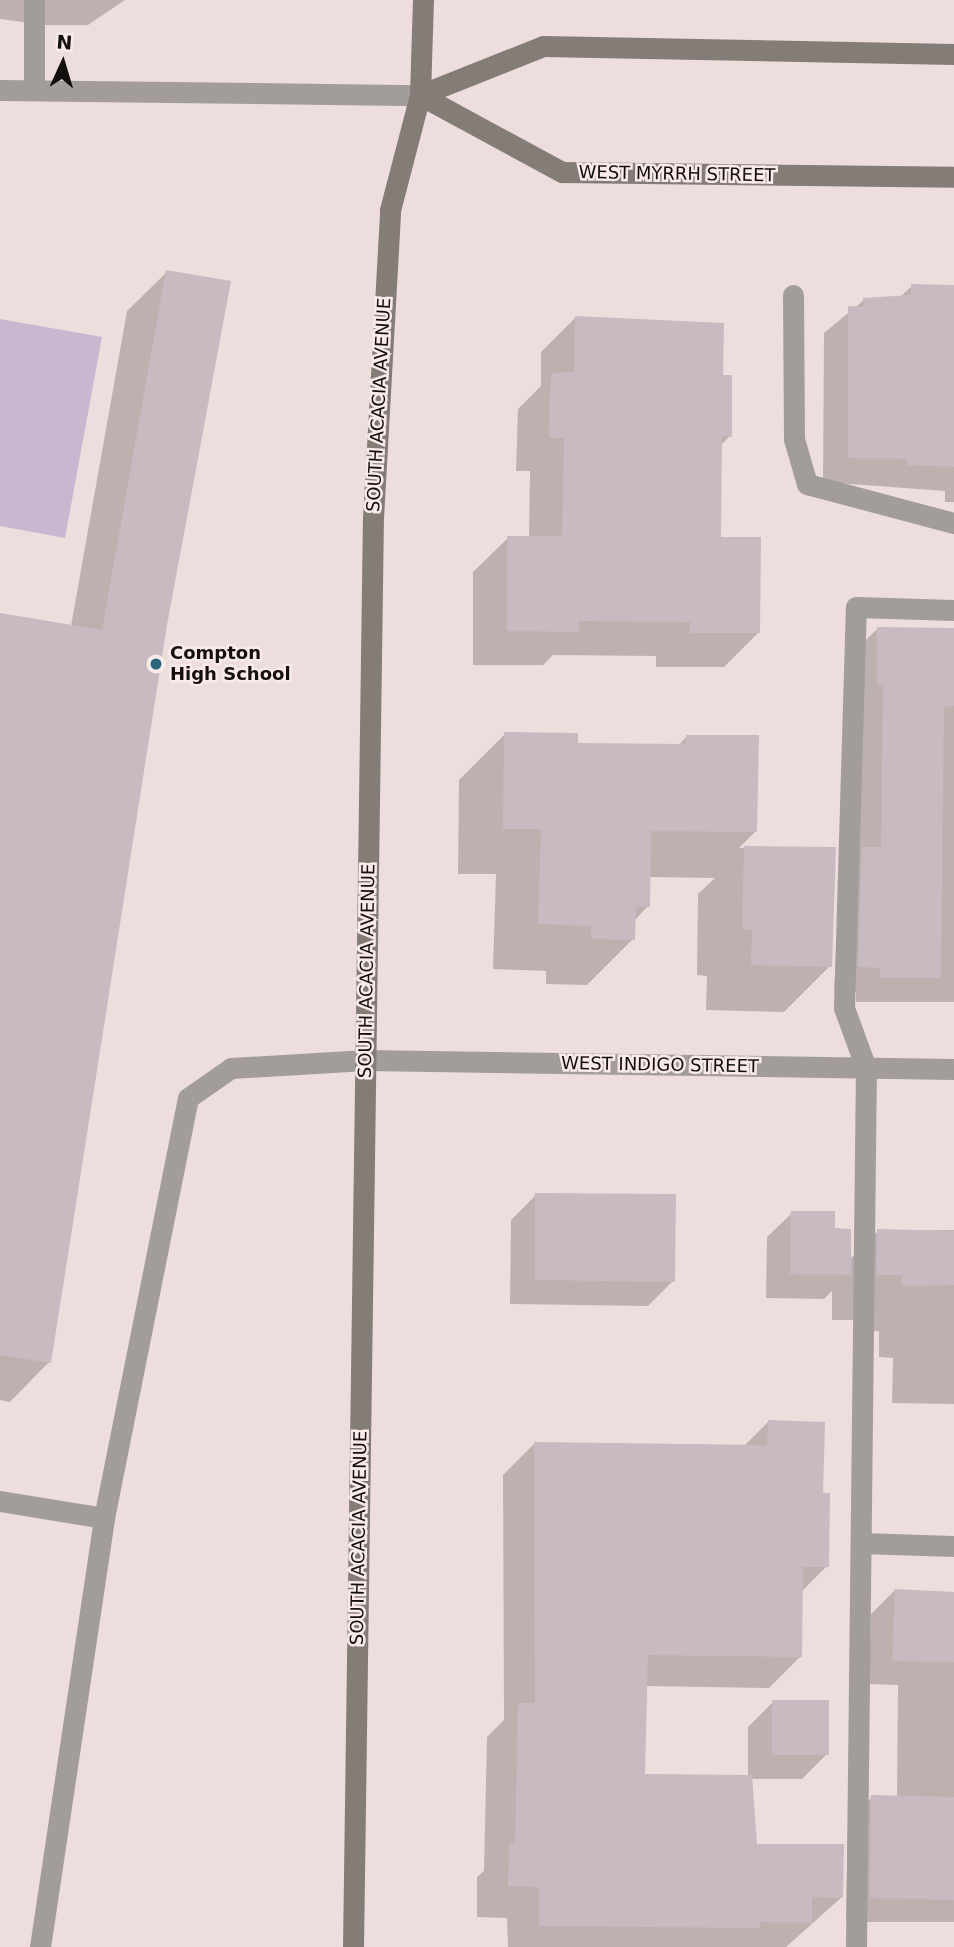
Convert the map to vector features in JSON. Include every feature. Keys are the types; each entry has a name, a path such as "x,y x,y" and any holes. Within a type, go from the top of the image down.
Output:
{"street":[{"path":"34,0 34,90"},
{"name":"SOUTH ACACIA AVENUE","path":"353,1947 373,518 390,210 419,95 423,0"},
{"name":"WEST MYRRH STREET","path":"0,90 419,95 543,46 954,54"},
{"name":"WEST MYRRH STREET","path":"419,95 562,172 954,177"},
{"path":"793,295 794,439 807,484 954,523"},
{"path":"856,1947 866,1068 844,1008 856,607 954,610"},
{"name":"WEST INDIGO STREET","path":"40,1947 104,1518 188,1098 231,1068 366,1060 954,1069"},
{"path":"0,1501 104,1518"},
{"path":"861,1543 954,1546"}],"shaded area":[{"path":"0,319 102,337 65,538 0,526"}],"building":[{"path":"166,270 231,281 167,625 51,1363 0,1355 0,613 102,630"},
{"path":"911,284 954,285 954,467 907,465 907,459 848,458 848,306 864,307 863,298 911,295"},
{"path":"575,316 724,323 723,375 732,375 732,437 722,436 721,537 761,537 760,633 690,633 690,622 579,621 579,632 507,631 507,536 562,536 564,438 549,438 550,387 552,373 574,372"},
{"path":"877,627 954,628 954,706 944,707 941,978 880,978 880,968 858,967 862,847 881,847 883,685 877,685"},
{"path":"504,732 578,733 578,743 686,744 686,735 759,735 757,832 651,831 650,907 636,907 635,940 591,939 591,926 538,924 541,829 503,829"},
{"path":"744,846 836,847 832,967 751,965 752,930 742,929"},
{"path":"535,1193 676,1194 675,1282 535,1280"},
{"path":"791,1211 835,1211 835,1228 851,1229 851,1275 790,1274"},
{"path":"877,1229 954,1231 954,1285 902,1286 902,1275 877,1275"},
{"path":"768,1420 825,1422 823,1493 830,1493 829,1567 803,1567 802,1657 648,1655 645,1774 752,1775 757,1844 844,1844 843,1898 812,1897 812,1923 760,1922 760,1928 539,1926 539,1887 508,1886 509,1843 515,1844 518,1703 535,1703 534,1442 767,1445"},
{"path":"895,1589 954,1592 954,1662 892,1661"},
{"path":"772,1700 829,1700 829,1755 772,1755"},
{"path":"871,1795 954,1797 954,1900 870,1898"}],"place":[{"name":"Compton High School","path":"156,664"}]}
